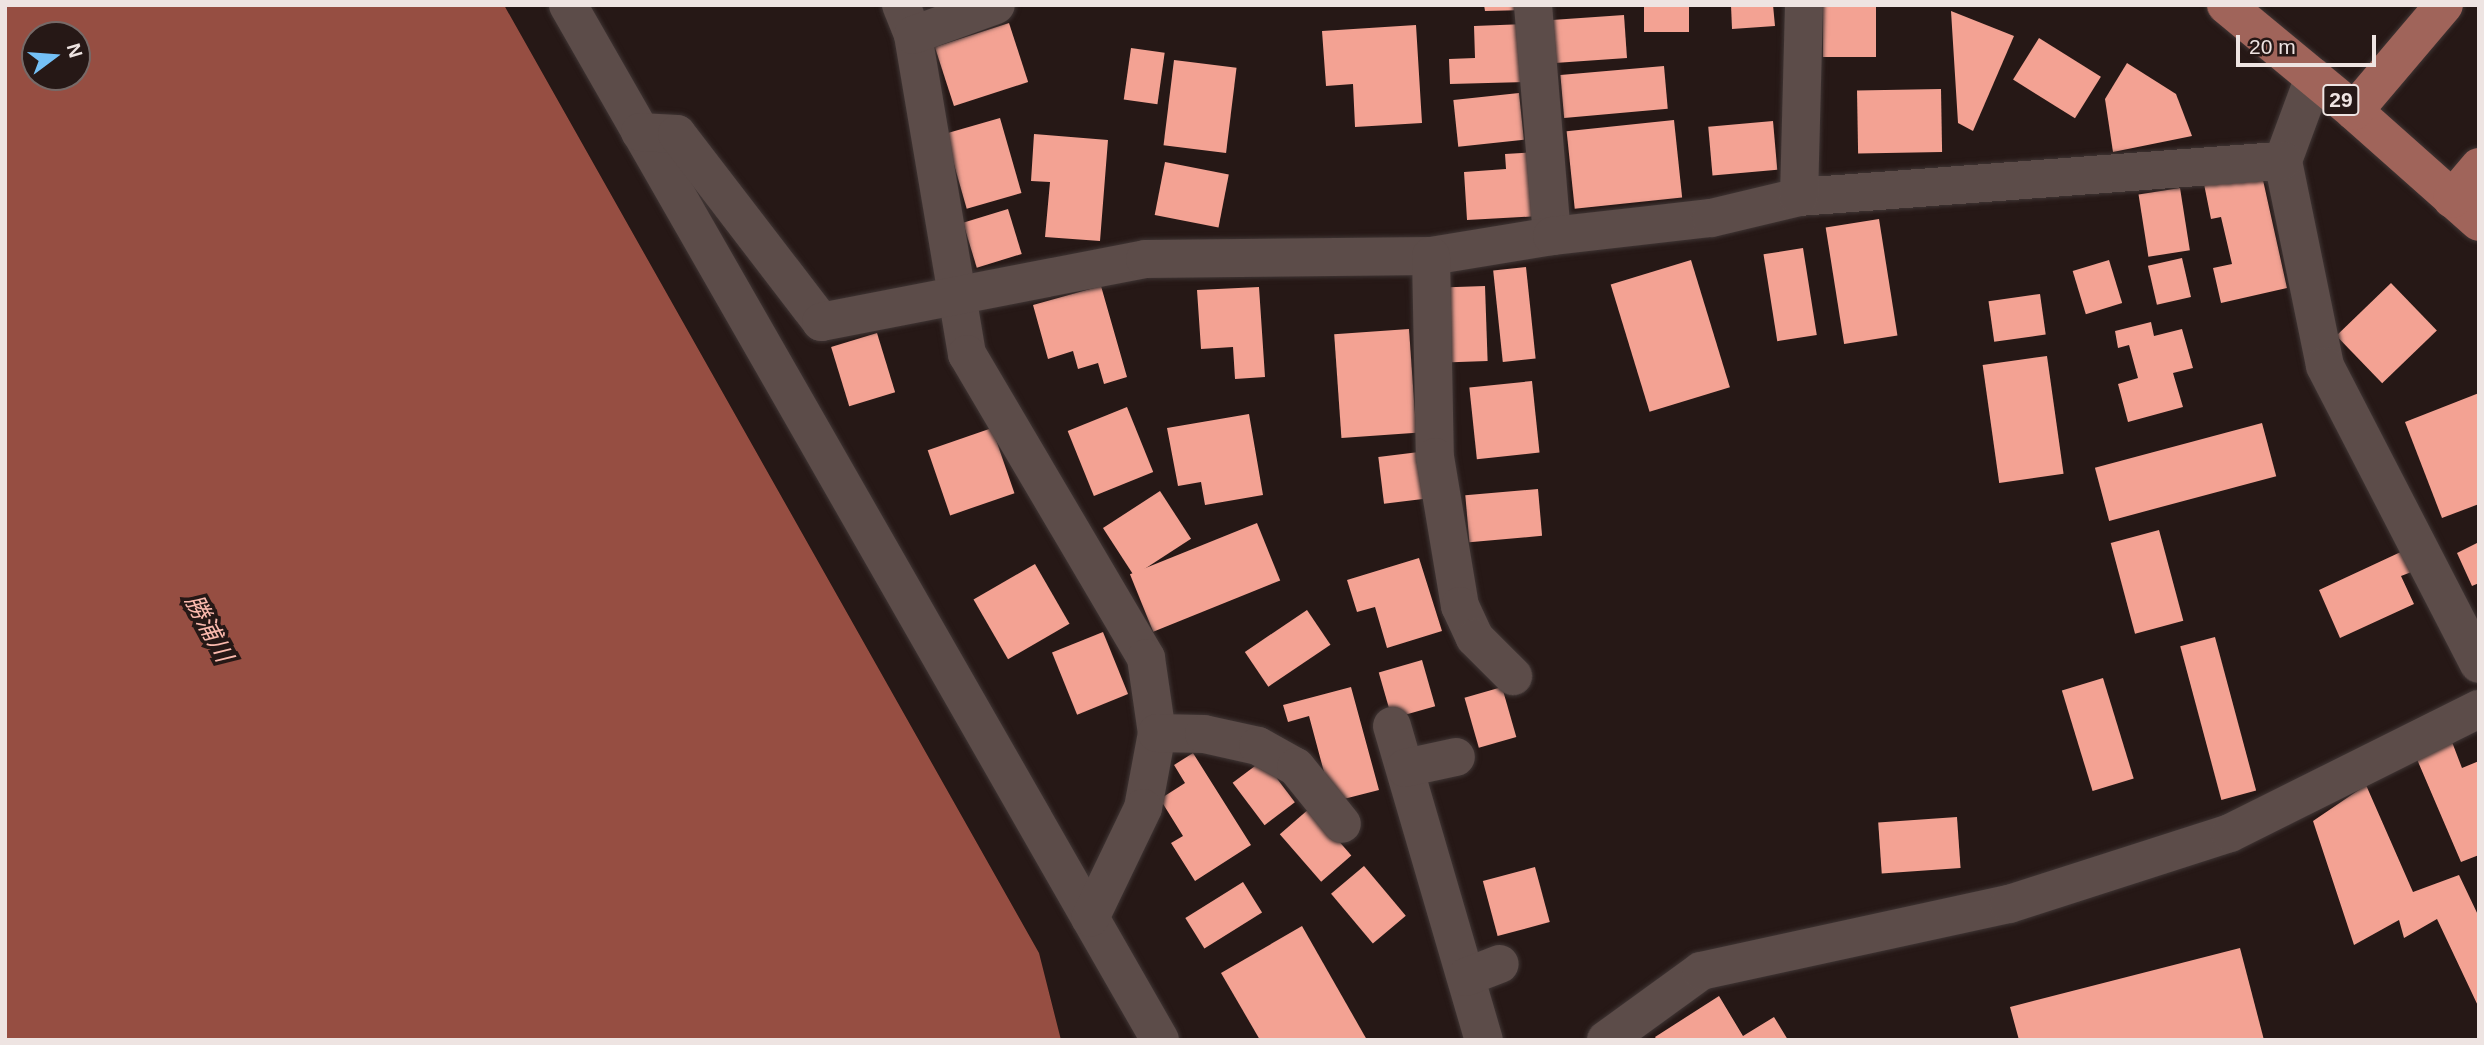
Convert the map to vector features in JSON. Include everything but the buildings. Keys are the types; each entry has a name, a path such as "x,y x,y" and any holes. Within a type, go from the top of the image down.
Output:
{"main road":[{"name":"29","path":"2226,5 2354,111 2465,211 2479,167"},
{"name":"29","path":"2354,111 2444,5"}],"street":[{"path":"568,5 1160,1040"},
{"path":"996,5 907,20 959,292 967,354 1146,658 1157,733 1143,808 1090,918"},
{"path":"1534,5 1552,236"},
{"path":"1799,197 1804,5"},
{"path":"2314,77 2283,161 2325,366 2479,664"},
{"path":"640,132 677,134 821,322 959,292 1145,259 1430,256 1552,236 1711,218 1799,197 2283,161"},
{"path":"1430,256 1435,457 1460,606 1475,638 1513,676"},
{"path":"1606,1040 1702,971 2009,904 2230,833 2479,709"},
{"path":"1392,726 1405,768 1483,971 1484,1040"},
{"path":"1157,733 1204,734 1258,746 1296,767 1342,824"},
{"path":"1405,768 1456,757"}],"water":[{"name":"勝浦川","path":"5,5 504,5 1039,953 1061,1040 5,1040"}]}
